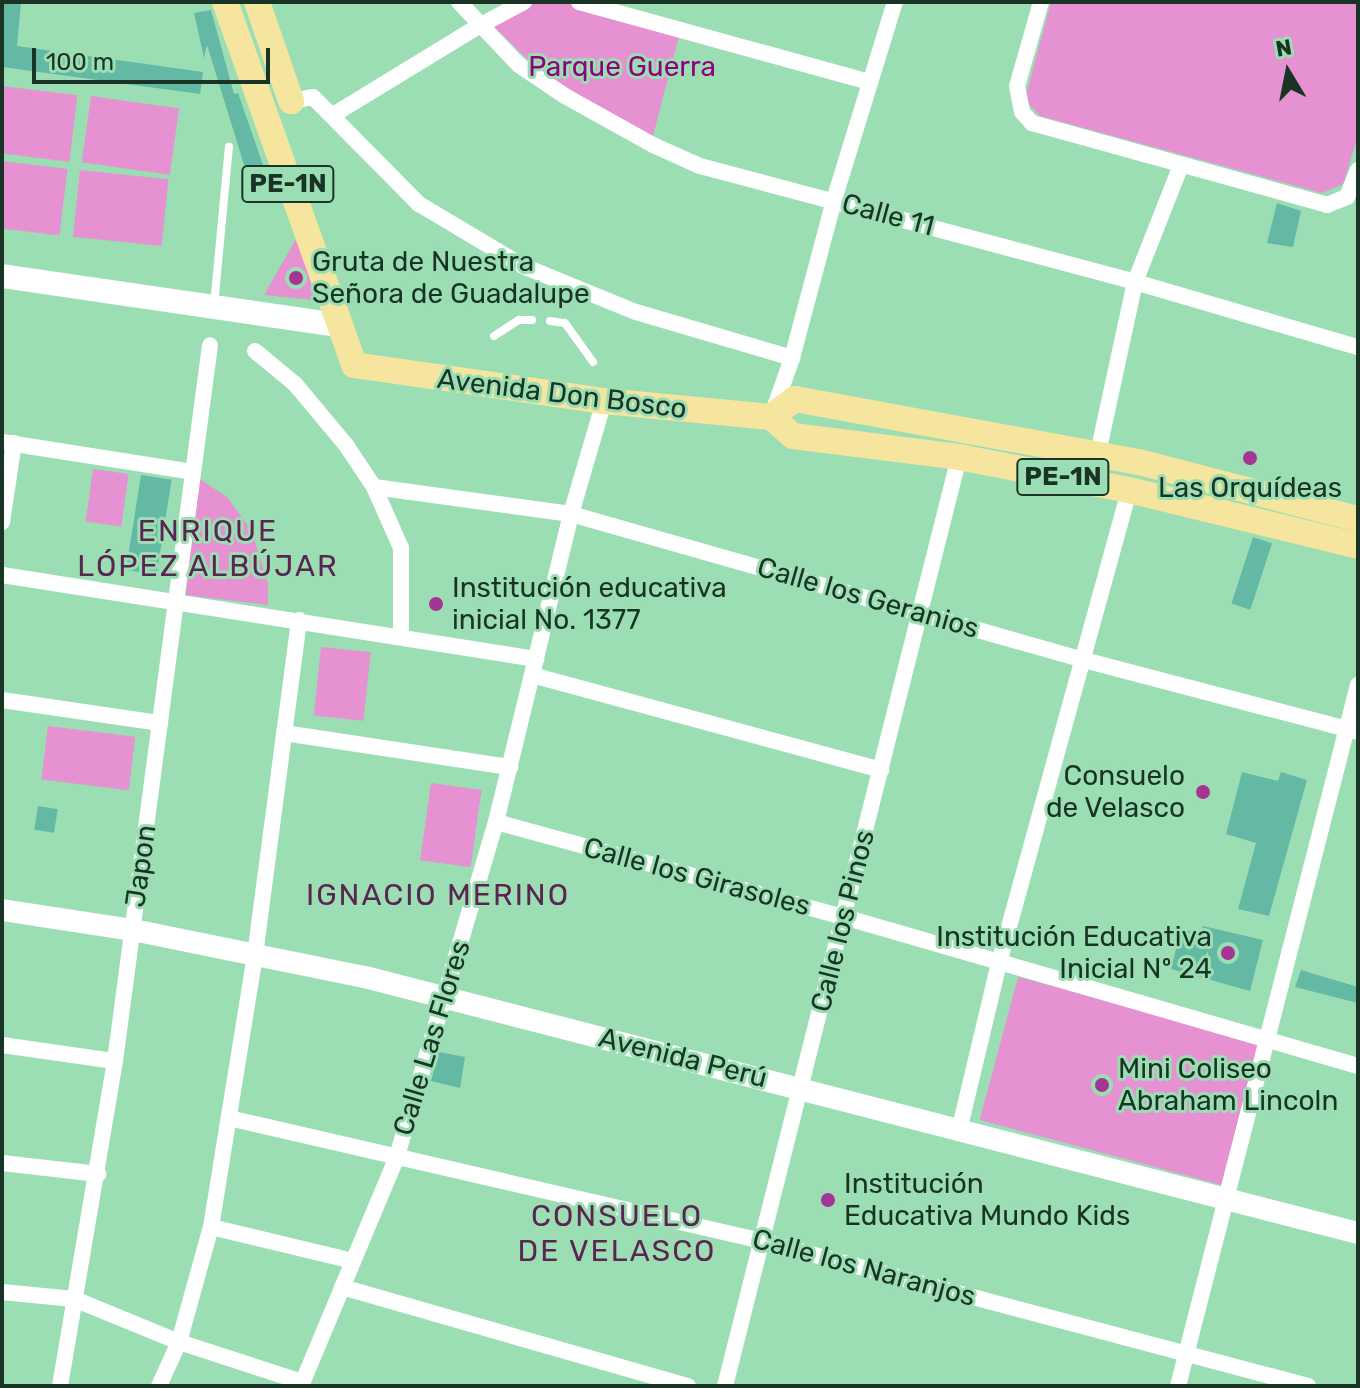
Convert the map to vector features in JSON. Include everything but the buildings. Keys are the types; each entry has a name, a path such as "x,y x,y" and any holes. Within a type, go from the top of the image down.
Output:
{"main road":[{"name":"PE-1N","path":"225,2 338,325"},
{"path":"257,2 291,101"},
{"path":"2,276 338,325"},
{"name":"Avenida Don Bosco","path":"338,325 354,365 604,401 771,417 793,436 959,457 1129,490 1358,546"},
{"name":"PE-1N","path":"771,417 795,399 1098,453 1358,519"}],"street":[{"name":"Calle 11","path":"459,2 519,65 565,96 653,145 700,166 1135,282 1358,347"},
{"path":"333,115 524,2"},
{"path":"579,2 870,82"},
{"path":"771,417 792,358 834,200 895,2"},
{"path":"1041,2 1017,86 1022,112 1032,123 1327,205 1347,197 1358,170"},
{"path":"291,101 313,97 419,204 523,266 636,312 792,358"},
{"path":"1098,453 1135,282 1181,165"},
{"name":"Japon","path":"60,1386 115,1061 210,345"},
{"path":"255,351 295,384 346,445 374,487 401,548 401,637"},
{"name":"Calle Las Flores","path":"301,1384 397,1156 496,822 571,514 604,401"},
{"path":"2,522 8,442 193,472"},
{"name":"Calle los Pinos","path":"725,1386 959,457"},
{"name":"Calle los Geranios","path":"374,487 571,514 1080,659 1352,731"},
{"path":"959,1131 999,963 1080,659 1129,490"},
{"path":"2,575 401,637 534,667 881,770"},
{"path":"159,1386 179,1342 211,1227 255,955 299,620"},
{"path":"1178,1386 1352,731 1358,685"},
{"path":"2,700 160,723"},
{"path":"284,733 510,767"},
{"name":"Calle los Girasoles","path":"496,822 844,917 1358,1066"},
{"name":"Avenida Perú","path":"2,910 133,930 444,997 1358,1233"},
{"path":"2,1045 115,1061"},
{"name":"Calle los Naranjos","path":"229,1118 762,1241 1308,1386"},
{"path":"2,1163 98,1174"},
{"path":"211,1227 353,1261"},
{"path":"342,1287 688,1386"},
{"path":"2,1292 74,1299 179,1342 301,1384"}],"lane":[{"path":"214,307 229,147"},
{"path":"494,336 519,320 532,320"},
{"path":"550,321 565,323 593,362"}],"green space":[{"name":"Parque Guerra","path":"537,2 566,2 679,36 653,136 548,79 492,25"},
{"path":"1051,2 1358,2 1358,136 1343,184 1322,193 1040,116 1029,104 1026,95"},
{"path":"2,86 77,95 69,162 2,154"},
{"path":"91,96 179,108 170,175 82,162"},
{"path":"2,161 68,169 59,236 2,229"},
{"path":"80,170 169,179 162,246 73,237"},
{"path":"296,239 322,301 264,295"},
{"path":"93,469 129,474 121,526 86,521"},
{"path":"198,478 227,497 252,531 268,584 268,605 186,595"},
{"path":"321,647 371,652 364,721 314,716"},
{"path":"48,726 135,737 129,790 41,780"},
{"path":"431,783 482,790 471,867 420,860"},
{"path":"1018,977 1259,1042 1221,1185 980,1120"}],"place":[{"name":"Gruta de Nuestra Señora de Guadalupe","path":"296,278"},
{"name":"Las Orquídeas","path":"1250,458"},
{"name":"Institución educativa inicial No. 1377","path":"436,604"},
{"name":"Consuelo de Velasco","path":"1203,792"},
{"name":"Institución Educativa Inicial Nº 24","path":"1228,953"},
{"name":"Mini Coliseo Abraham Lincoln","path":"1102,1085"},
{"name":"Institución Educativa Mundo Kids","path":"828,1200"}],"district":[{"name":"ENRIQUE LÓPEZ ALBÚJAR","path":"208,548"},
{"name":"IGNACIO MERINO","path":"438,895"},
{"name":"CONSUELO DE VELASCO","path":"617,1233"}]}
